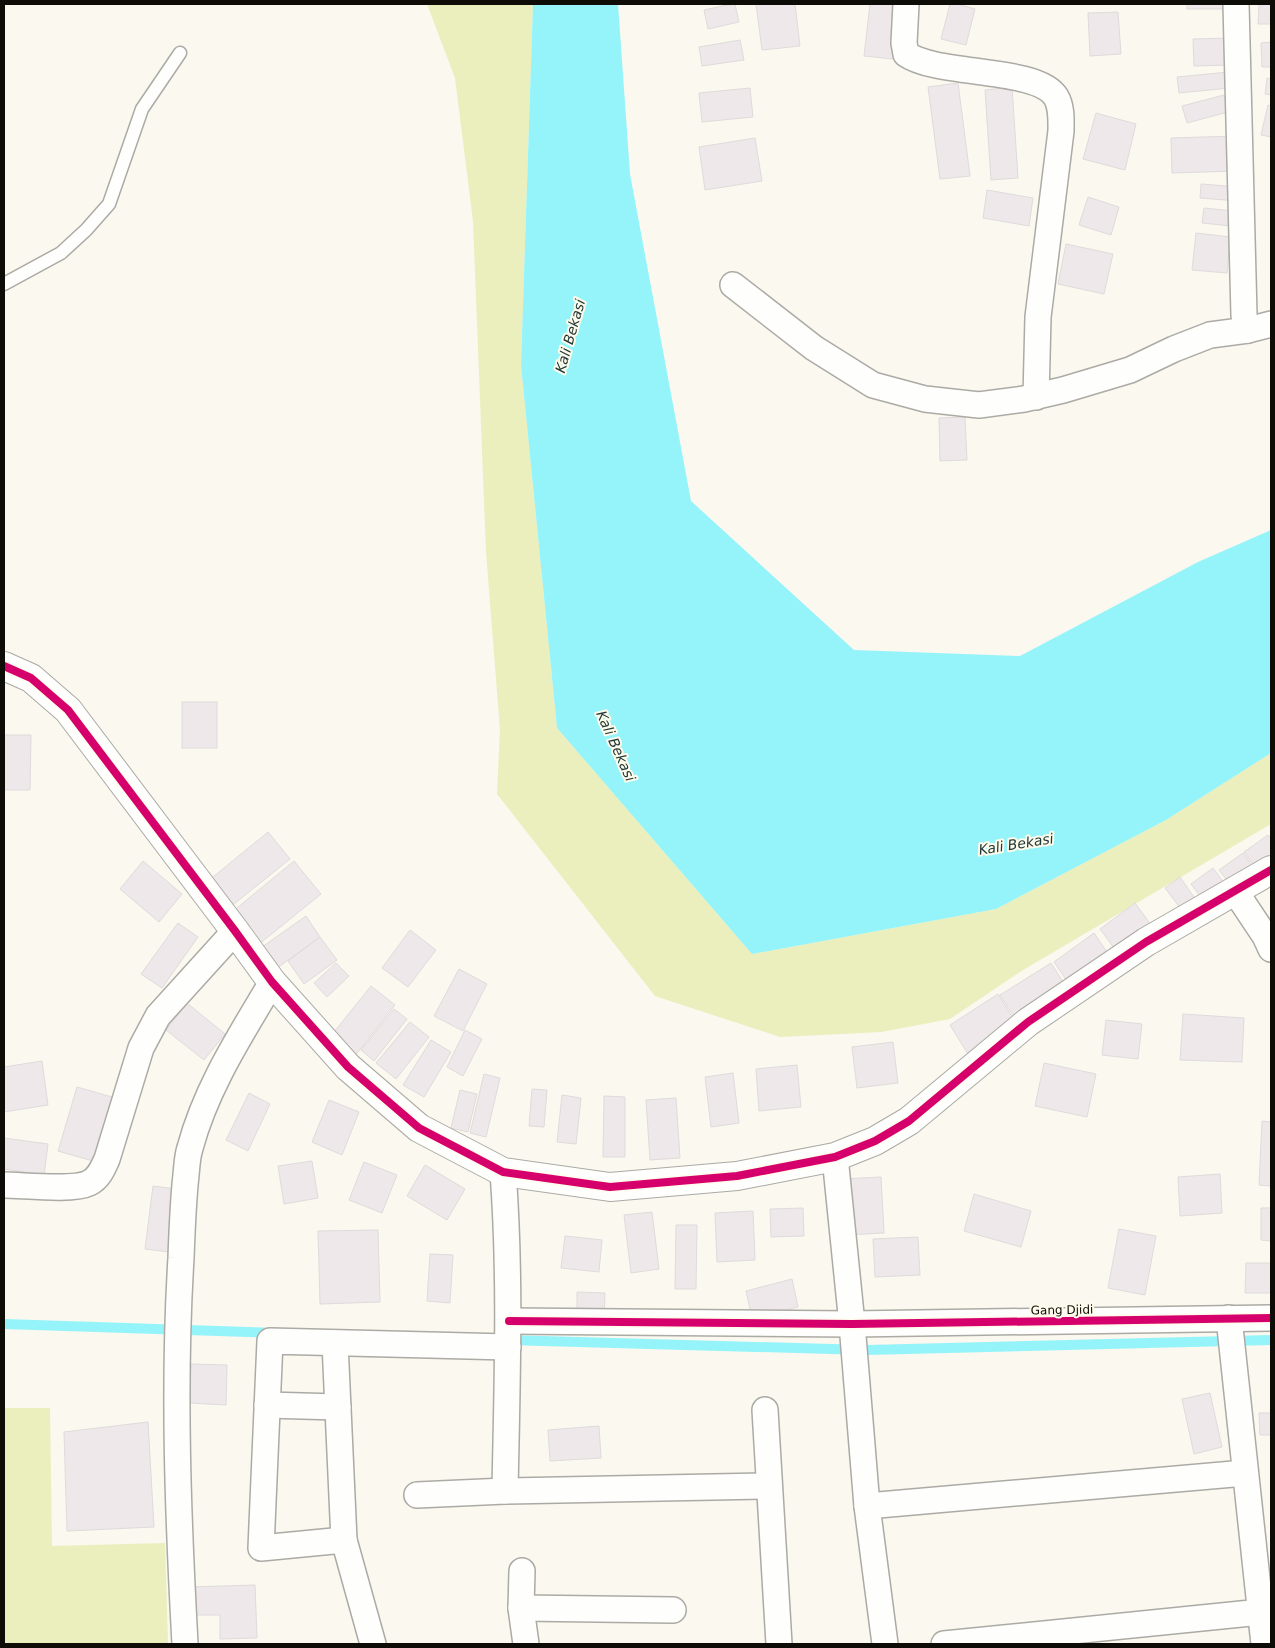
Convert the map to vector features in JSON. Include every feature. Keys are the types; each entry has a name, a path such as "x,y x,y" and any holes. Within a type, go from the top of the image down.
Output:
{"street":[{"path":"906,4 904,43 906,54 913,59 929,64 1024,79 1050,90 1057,98 1061,114 1061,131 1038,317 1036,397"},
{"path":"1236,4 1244,322 1260,327"},
{"path":"733,285 814,348 873,386 924,399 979,405 1036,397 1130,370 1174,348 1210,335 1260,327"},
{"path":"4,666 31,678 68,710 272,982 348,1067 419,1128 503,1172 610,1187 737,1176 834,1156 875,1141 909,1121 1028,1022 1146,942 1271,870"},
{"path":"1235,891 1265,936 1271,949"},
{"path":"4,1184 66,1187 89,1183 100,1174 107,1159 141,1048 158,1016 235,931"},
{"path":"185,1644 181,1574 177,1372 180,1266 189,1150 201,1112 225,1060 272,982"},
{"path":"834,1156 852,1324 867,1506 885,1644"},
{"path":"503,1172 509,1321 505,1491"},
{"path":"1229,1318 1264,1644"},
{"name":"Gang Djidi","path":"509,1321 852,1324 1271,1318"},
{"path":"344,1540 261,1548 270,1342 508,1347"},
{"path":"335,1343 344,1540 373,1644"},
{"path":"267,1405 338,1407"},
{"path":"765,1410 768,1486 779,1644"},
{"path":"867,1506 1245,1473"},
{"path":"416,1495 505,1491 768,1486"},
{"path":"522,1571 521,1608 526,1644"},
{"path":"521,1608 673,1610"},
{"path":"944,1644 1261,1612"}],"lane":[{"path":"4,284 61,253 86,230 109,204 142,109 180,53"}],"green space":[{"path":"427,4 533,4 521,365 557,728 752,954 996,909 1166,820 1271,753 1271,824 1023,970 950,1019 881,1032 780,1037 655,996 497,794 500,730 486,552 473,221 455,78"},
{"path":"4,1408 50,1408 52,1546 165,1543 168,1644 4,1644"}],"water":[{"name":"Kali Bekasi","path":"533,4 618,4 630,174 691,501 854,650 1020,656 1198,562 1271,530 1271,753 1166,820 996,909 752,954 557,728 521,365"}],"building":[{"path":"735,4 739,22 708,29 704,10"},
{"path":"756,4 795,4 800,46 762,50"},
{"path":"870,4 900,4 893,59 864,56"},
{"path":"950,4 975,9 966,45 941,39"},
{"path":"1187,4 1232,4 1232,9 1187,9"},
{"path":"1259,4 1271,4 1271,24 1258,24"},
{"path":"1118,12 1121,54 1090,56 1088,13"},
{"path":"1229,38 1230,65 1194,66 1193,39"},
{"path":"740,40 744,60 702,66 699,47"},
{"path":"1271,42 1271,67 1262,67 1261,43"},
{"path":"1229,72 1230,88 1179,93 1177,77"},
{"path":"1267,78 1271,79 1271,95 1265,94"},
{"path":"958,83 970,176 940,179 928,87"},
{"path":"1012,87 1018,178 991,180 985,90"},
{"path":"750,88 753,117 702,122 699,93"},
{"path":"1224,95 1228,112 1187,123 1182,106"},
{"path":"1268,105 1271,106 1271,137 1261,135"},
{"path":"1096,113 1136,124 1125,170 1083,159"},
{"path":"1235,136 1236,171 1172,173 1171,138"},
{"path":"755,138 762,181 705,190 699,147"},
{"path":"1201,184 1239,187 1238,201 1200,198"},
{"path":"987,190 1033,198 1029,226 983,218"},
{"path":"1088,197 1119,207 1111,235 1079,225"},
{"path":"1204,208 1233,211 1231,226 1202,223"},
{"path":"1196,233 1230,237 1227,273 1192,270"},
{"path":"1066,244 1113,254 1104,294 1058,284"},
{"path":"965,417 967,460 940,461 939,418"},
{"path":"182,702 217,702 217,748 182,748"},
{"path":"4,735 31,735 30,790 4,790"},
{"path":"268,832 290,859 229,908 208,881"},
{"path":"1268,835 1271,839 1271,856 1255,867 1244,852"},
{"path":"1243,853 1255,870 1232,887 1219,870"},
{"path":"143,861 182,894 159,922 120,889"},
{"path":"294,861 321,894 258,945 232,912"},
{"path":"1213,868 1228,888 1206,904 1191,884"},
{"path":"1180,877 1198,903 1184,913 1165,888"},
{"path":"1135,903 1152,926 1117,952 1100,929"},
{"path":"306,916 320,937 277,968 262,947"},
{"path":"178,923 198,937 162,988 141,974"},
{"path":"410,930 436,950 408,987 382,968"},
{"path":"1094,933 1109,955 1069,984 1054,962"},
{"path":"320,937 337,960 304,984 288,961"},
{"path":"336,963 349,976 327,997 314,983"},
{"path":"1051,963 1067,988 1017,1021 1000,995"},
{"path":"459,969 487,984 463,1031 434,1016"},
{"path":"371,986 395,1005 354,1057 330,1037"},
{"path":"998,994 1016,1023 968,1054 950,1025"},
{"path":"187,1003 225,1034 204,1060 166,1030"},
{"path":"394,1009 407,1019 374,1061 361,1050"},
{"path":"1183,1014 1244,1018 1242,1062 1180,1060"},
{"path":"1106,1020 1142,1024 1138,1059 1102,1055"},
{"path":"410,1022 429,1037 396,1079 376,1063"},
{"path":"465,1030 482,1039 463,1076 447,1067"},
{"path":"431,1040 451,1052 424,1097 403,1085"},
{"path":"893,1042 898,1083 857,1088 852,1047"},
{"path":"42,1061 48,1105 4,1112 4,1067"},
{"path":"1044,1063 1096,1074 1087,1117 1035,1106"},
{"path":"797,1065 801,1107 759,1111 756,1069"},
{"path":"733,1073 739,1123 711,1127 705,1077"},
{"path":"484,1074 500,1078 486,1137 470,1133"},
{"path":"77,1087 112,1097 93,1161 58,1151"},
{"path":"532,1089 547,1090 544,1127 529,1126"},
{"path":"460,1090 477,1094 468,1132 451,1128"},
{"path":"249,1093 270,1104 248,1151 226,1140"},
{"path":"562,1095 581,1098 576,1144 557,1142"},
{"path":"604,1096 625,1097 625,1157 603,1157"},
{"path":"676,1098 680,1158 650,1160 646,1100"},
{"path":"329,1100 359,1112 342,1155 312,1142"},
{"path":"1262,1121 1271,1122 1271,1186 1259,1185"},
{"path":"4,1138 48,1144 44,1175 4,1169"},
{"path":"312,1161 318,1198 284,1204 278,1166"},
{"path":"364,1162 397,1175 382,1213 349,1200"},
{"path":"425,1165 465,1189 447,1220 407,1196"},
{"path":"1220,1174 1222,1213 1180,1216 1178,1177"},
{"path":"881,1177 884,1233 845,1235 842,1179"},
{"path":"153,1186 176,1189 169,1252 145,1249"},
{"path":"974,1194 1031,1211 1021,1247 964,1231"},
{"path":"803,1208 804,1236 771,1237 770,1209"},
{"path":"1261,1208 1271,1208 1271,1241 1261,1240"},
{"path":"753,1211 755,1260 717,1262 715,1213"},
{"path":"652,1212 659,1269 631,1273 624,1215"},
{"path":"676,1225 697,1225 696,1289 675,1289"},
{"path":"1119,1229 1156,1236 1145,1295 1108,1288"},
{"path":"378,1230 380,1302 320,1304 318,1231"},
{"path":"565,1236 602,1240 599,1272 561,1268"},
{"path":"918,1237 920,1275 875,1277 873,1239"},
{"path":"430,1254 453,1255 450,1303 427,1301"},
{"path":"1246,1263 1271,1263 1271,1293 1245,1293"},
{"path":"792,1279 798,1307 752,1318 746,1291"},
{"path":"577,1292 605,1293 604,1317 577,1316"},
{"path":"191,1364 227,1365 226,1405 189,1403"},
{"path":"1210,1393 1222,1447 1194,1454 1182,1399"},
{"path":"1259,1413 1271,1413 1271,1435 1260,1435"},
{"path":"148,1422 154,1527 67,1531 64,1432"},
{"path":"599,1426 601,1458 550,1461 548,1430"},
{"path":"255,1585 257,1638 220,1639 220,1615 190,1615 190,1587"}],"waterway":[{"path":"4,1324 275,1333"},
{"path":"507,1340 867,1350 1271,1340"}],"cycle path":[{"path":"4,666 31,678 68,710 272,982 348,1067 419,1128 503,1172 610,1187 737,1176 835,1157 875,1141 909,1121 1028,1022 1146,942 1271,870"},
{"path":"509,1321 852,1324 1271,1318"}]}
